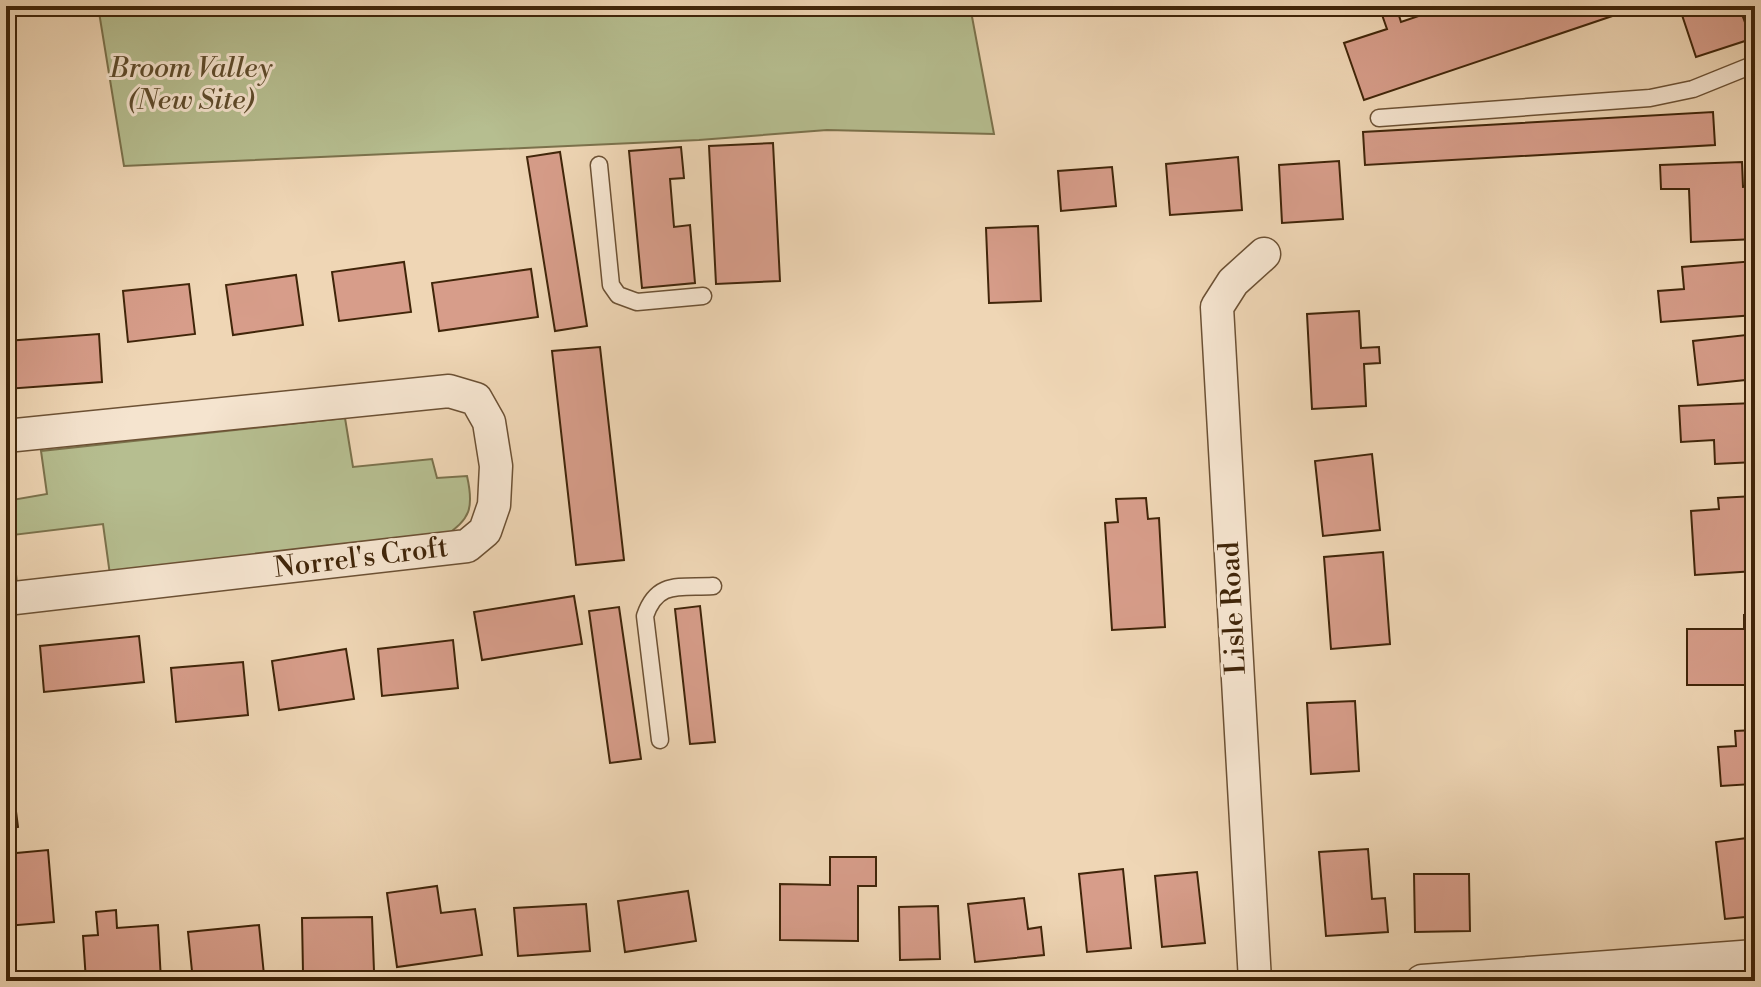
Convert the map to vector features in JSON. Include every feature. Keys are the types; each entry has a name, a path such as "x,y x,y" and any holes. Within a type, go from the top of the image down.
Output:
{"street":[{"name":"Lisle Road","path":"1255,981 1217,307 1233,282 1264,254"},
{"name":"Norrel's Croft","path":"6,436 449,391 476,399 489,422 496,466 494,505 485,531 467,546 6,599"},
{"path":"1422,981 1755,956"}],"lane":[{"path":"1379,118 1650,98 1693,89 1755,64"},
{"path":"599,165 611,285 618,295 637,302 703,296"},
{"path":"660,740 645,616 651,599 663,589 713,586"}],"green space":[{"name":"Broom Valley (New Site)","path":"98,6 970,6 994,134 827,130 699,140 124,166"},
{"path":"345,418 353,467 432,459 437,478 467,476 470,504 460,525 443,537 110,575 103,524 12,535 17,584 6,585 6,501 47,494 41,451"}],"building":[{"path":"1396,6 1401,22 1448,6 1642,6 1364,100 1344,43 1387,29 1380,9"},
{"path":"1679,6 1739,6 1751,39 1696,57"},
{"path":"1713,112 1715,145 1365,165 1363,132"},
{"path":"773,143 780,281 716,284 709,146"},
{"path":"681,147 684,178 670,179 674,227 690,225 695,283 642,288 629,151"},
{"path":"560,152 587,326 555,331 527,157"},
{"path":"1238,157 1242,210 1170,215 1166,164"},
{"path":"1339,161 1343,219 1282,223 1279,165"},
{"path":"1742,162 1743,187 1755,186 1755,239 1691,242 1689,189 1661,189 1660,165"},
{"path":"1112,167 1116,206 1061,211 1058,171"},
{"path":"1038,226 1041,301 989,303 986,228"},
{"path":"1755,261 1755,315 1661,322 1658,291 1684,289 1682,267"},
{"path":"404,262 411,312 339,321 332,272"},
{"path":"531,269 538,317 439,331 432,283"},
{"path":"296,275 303,325 233,335 226,285"},
{"path":"189,284 195,334 128,342 123,291"},
{"path":"1359,311 1361,348 1379,347 1380,363 1364,364 1366,406 1312,409 1307,314"},
{"path":"99,334 102,382 6,389 6,341"},
{"path":"1755,334 1755,379 1698,385 1693,341"},
{"path":"600,347 624,560 576,565 552,351"},
{"path":"1755,403 1755,462 1715,464 1714,440 1681,442 1679,406"},
{"path":"1372,454 1380,530 1323,536 1315,461"},
{"path":"1755,496 1755,571 1695,575 1691,511 1719,509 1718,498"},
{"path":"1146,498 1148,519 1159,518 1165,627 1112,630 1105,523 1118,522 1116,499"},
{"path":"1383,552 1390,644 1331,649 1324,557"},
{"path":"574,596 582,644 482,660 474,612"},
{"path":"700,606 715,742 690,744 675,609"},
{"path":"619,607 641,759 610,763 589,611"},
{"path":"1744,615 1755,615 1755,685 1687,685 1687,629 1744,629"},
{"path":"139,636 144,682 44,692 40,646"},
{"path":"453,640 458,688 382,696 378,649"},
{"path":"346,649 354,699 279,710 272,661"},
{"path":"243,662 248,715 176,722 171,668"},
{"path":"1355,701 1359,771 1311,774 1307,703"},
{"path":"1755,730 1755,795 1752,795 1752,784 1721,786 1718,747 1736,746 1735,731"},
{"path":"6,734 18,827 6,829"},
{"path":"1755,837 1755,916 1725,919 1716,842"},
{"path":"1368,849 1372,899 1385,898 1388,932 1326,936 1319,852"},
{"path":"48,850 54,922 6,926 6,854"},
{"path":"830,857 876,857 876,886 858,886 858,941 780,940 780,884 830,885"},
{"path":"1123,869 1131,948 1087,952 1079,874"},
{"path":"1197,872 1205,943 1162,947 1155,876"},
{"path":"1414,874 1469,874 1470,931 1415,932"},
{"path":"437,886 441,913 475,909 482,955 397,967 387,893"},
{"path":"688,891 696,941 625,952 618,901"},
{"path":"1024,898 1028,929 1041,927 1044,955 975,962 968,904"},
{"path":"586,904 590,951 518,956 514,908"},
{"path":"938,906 940,959 900,960 899,907"},
{"path":"116,910 117,928 158,925 161,981 86,981 83,936 98,935 96,912"},
{"path":"372,917 374,971 303,973 302,918"},
{"path":"259,925 264,975 193,981 188,932"}]}
